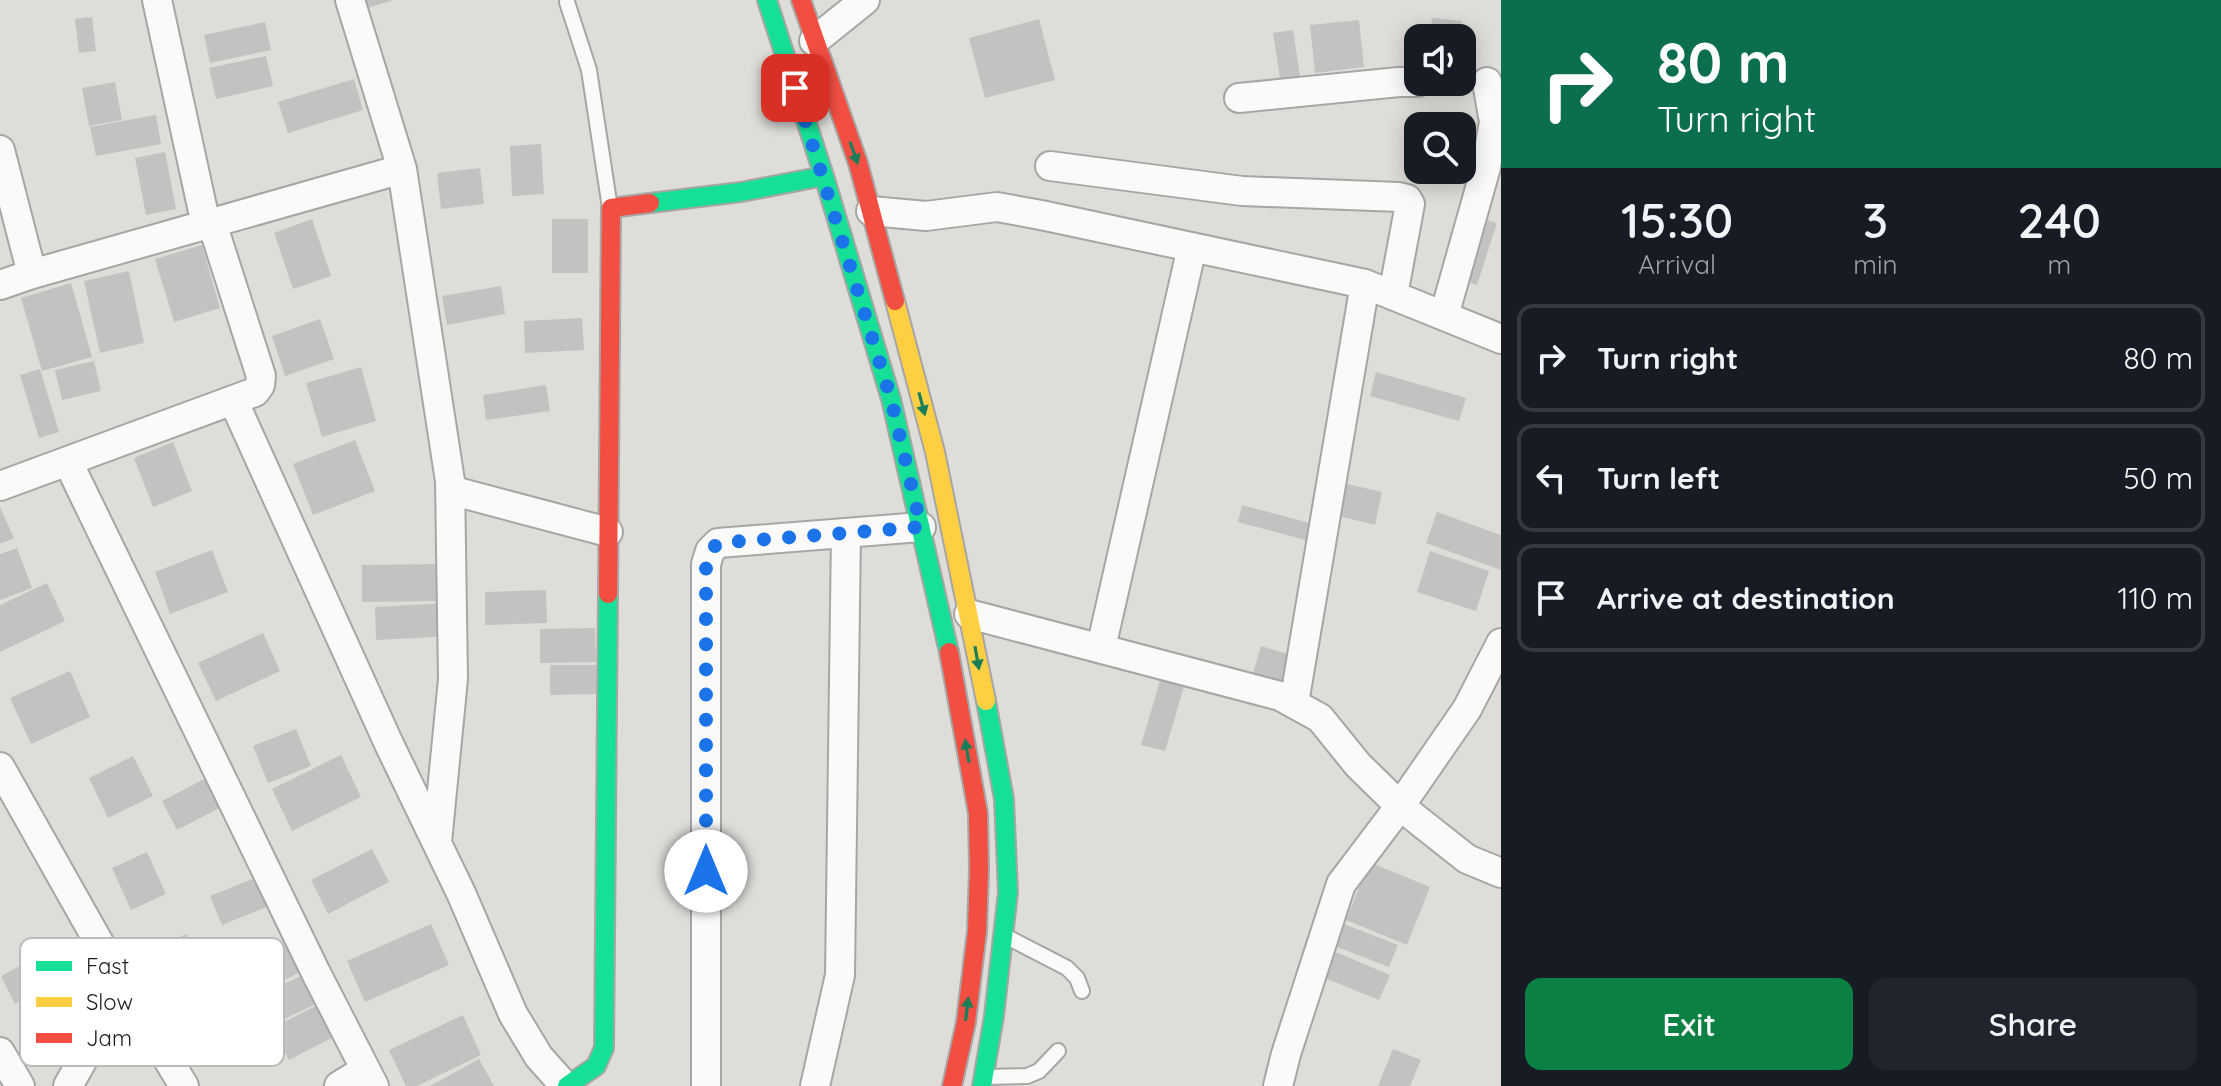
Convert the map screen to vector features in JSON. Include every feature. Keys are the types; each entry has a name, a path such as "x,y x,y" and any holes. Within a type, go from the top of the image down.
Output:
{"street":[{"path":"0,486 255,392 260,385 261,376 209,224 157,0"},
{"path":"350,0 402,169 450,490 453,679 437,842"},
{"path":"767,0 891,399 947,639 978,813 977,931 966,1022 952,1086"},
{"path":"801,0 858,163 935,452 1004,799 1008,892 994,1016 982,1081"},
{"path":"814,41 865,0"},
{"path":"1239,98 1404,82"},
{"path":"1444,316 1486,167 1494,122 1483,82"},
{"path":"0,150 32,274"},
{"path":"1050,166 1242,191 1407,199 1410,204 1393,295"},
{"path":"0,285 402,169"},
{"path":"233,400 389,744 461,893 513,1014 539,1057 566,1086 596,1066 604,1048 611,208 741,192 824,176"},
{"path":"871,211 926,216 997,207 1365,284 1501,339"},
{"path":"1101,648 1192,247"},
{"path":"1294,703 1365,284"},
{"path":"68,462 370,1078 339,1086"},
{"path":"450,490 608,532"},
{"path":"706,1086 706,564 710,551 718,543 921,527"},
{"path":"815,1086 840,975 846,533"},
{"path":"969,614 1280,696 1320,718 1358,765 1400,806 1467,859 1501,873"},
{"path":"1278,1086 1341,884 1467,709 1501,643"},
{"path":"0,767 96,938"},
{"path":"0,1052 20,1086"},
{"path":"68,1086 79,1066"},
{"path":"172,1066 184,1086"}],"lane":[{"path":"567,2 589,70 611,208"},
{"path":"977,931 1003,935 1067,968 1077,978 1082,991"},
{"path":"982,1081 1027,1076 1039,1071 1058,1051"}],"building":[{"path":"365,0 391,0 391,1 367,8"},
{"path":"92,17 96,51 79,53 75,19"},
{"path":"1432,18 1462,21 1462,24 1431,24"},
{"path":"1039,19 1055,80 985,98 969,38"},
{"path":"1359,20 1364,67 1315,73 1310,25"},
{"path":"265,22 271,50 210,63 204,35"},
{"path":"1293,30 1300,76 1280,79 1273,33"},
{"path":"266,56 273,86 216,99 209,68"},
{"path":"354,79 363,110 288,133 278,102"},
{"path":"115,82 122,120 89,126 82,88"},
{"path":"156,115 161,144 96,156 90,127"},
{"path":"541,144 544,194 512,196 510,146"},
{"path":"165,152 176,209 146,215 135,158"},
{"path":"480,168 484,204 441,209 437,173"},
{"path":"1480,218 1497,223 1477,285 1460,279"},
{"path":"312,219 331,276 293,289 274,233"},
{"path":"552,219 588,219 588,273 552,273"},
{"path":"202,245 220,308 174,322 155,259"},
{"path":"129,271 144,343 100,353 84,281"},
{"path":"71,283 92,357 42,371 21,298"},
{"path":"501,286 505,314 447,325 442,296"},
{"path":"582,318 584,350 525,353 524,321"},
{"path":"320,319 334,359 285,376 272,336"},
{"path":"94,361 101,391 62,400 55,370"},
{"path":"361,367 376,421 322,437 306,383"},
{"path":"40,369 59,432 39,438 20,375"},
{"path":"1376,372 1466,398 1459,421 1370,396"},
{"path":"546,385 550,411 486,420 483,395"},
{"path":"355,440 375,491 313,515 293,464"},
{"path":"173,442 192,491 153,507 134,458"},
{"path":"1347,484 1382,492 1375,525 1339,516"},
{"path":"1242,505 1317,525 1313,542 1238,522"},
{"path":"0,507 14,538 0,544"},
{"path":"1437,512 1501,535 1501,570 1426,543"},
{"path":"17,548 32,588 0,600 0,554"},
{"path":"212,550 228,592 170,614 155,572"},
{"path":"1430,551 1489,571 1476,611 1417,592"},
{"path":"446,564 446,601 362,602 362,565"},
{"path":"47,583 65,621 0,652 0,605"},
{"path":"546,590 547,623 485,625 485,592"},
{"path":"448,603 450,636 376,640 375,607"},
{"path":"595,628 596,662 540,663 540,629"},
{"path":"263,633 280,671 216,701 198,663"},
{"path":"1261,646 1295,656 1287,683 1253,673"},
{"path":"550,665 596,665 596,694 550,695"},
{"path":"1164,667 1188,673 1165,751 1141,745"},
{"path":"70,671 90,717 31,744 10,698"},
{"path":"296,729 311,766 268,783 253,746"},
{"path":"341,755 361,797 292,831 272,789"},
{"path":"133,756 153,796 108,818 89,778"},
{"path":"212,775 227,804 177,830 162,801"},
{"path":"372,849 389,882 328,914 311,880"},
{"path":"147,852 166,894 131,910 112,868"},
{"path":"1369,862 1430,887 1407,945 1346,920"},
{"path":"265,874 276,903 222,925 210,896"},
{"path":"431,924 449,965 365,1002 347,961"},
{"path":"1344,924 1398,945 1389,967 1335,946"},
{"path":"293,942 306,969 284,980 284,947"},
{"path":"1331,950 1390,975 1379,1000 1320,976"},
{"path":"20,966 20,1001 15,1004 1,976"},
{"path":"305,974 318,1003 284,1019 284,984"},
{"path":"323,1002 339,1034 289,1060 284,1050 284,1022"},
{"path":"463,1015 481,1055 417,1086 406,1086 389,1050"},
{"path":"1393,1049 1421,1060 1410,1086 1378,1086"},
{"path":"479,1059 494,1086 430,1086"}],"traffic: fast":[{"path":"767,0 891,399 949,652"},
{"path":"650,203 741,192 824,176"},
{"path":"567,1086 596,1066 604,1048 608,594"},
{"path":"982,1086 994,1016 1008,892 1004,799 986,701"}],"traffic: slow":[{"path":"895,301 935,452 986,701"}],"traffic: jam":[{"path":"801,0 858,163 895,301"},
{"path":"608,594 611,208 650,203"},
{"path":"949,652 978,813 979,870 977,931 966,1022 952,1086"}],"route":[{"path":"706,871 706,564 710,551 718,543 921,527 891,399 795,88"}]}
